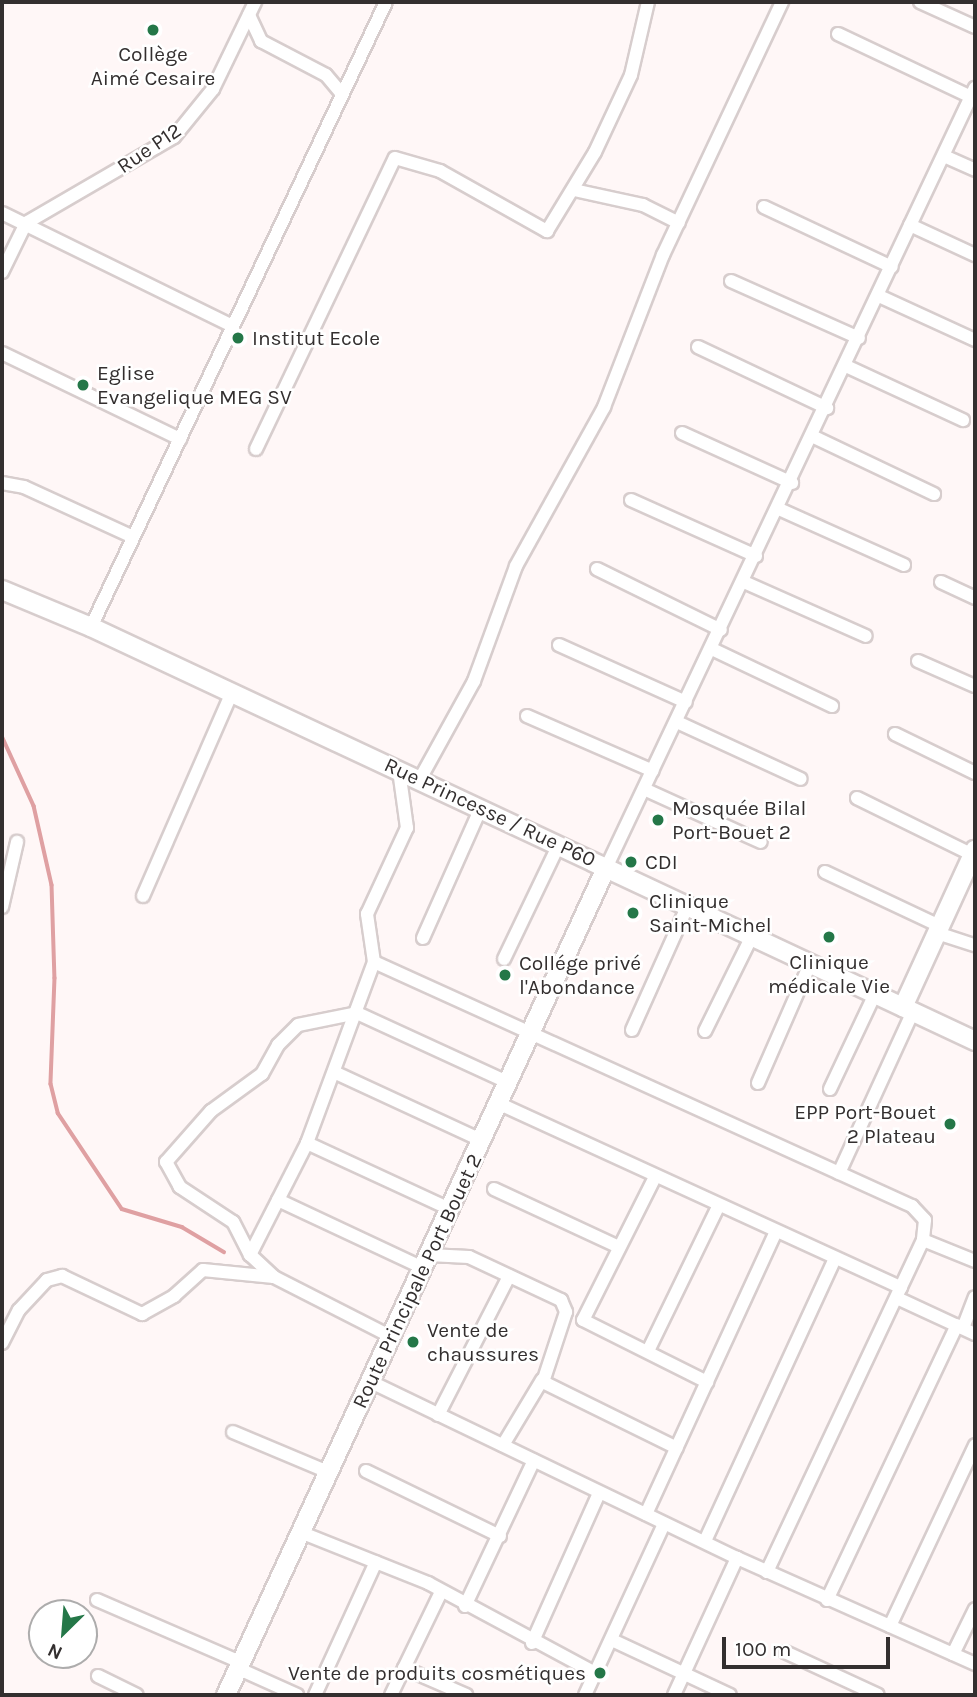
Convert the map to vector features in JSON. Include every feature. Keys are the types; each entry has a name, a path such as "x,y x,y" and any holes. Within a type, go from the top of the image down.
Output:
{"street":[{"name":"Rue P12","path":"26,223 174,137 207,98 256,2"},
{"path":"91,626 386,2"},
{"path":"256,449 395,158 440,172 547,231 574,190 631,75 648,2"},
{"path":"420,779 474,681 526,545 604,407 679,223 782,2"},
{"path":"920,2 975,27"},
{"path":"249,15 261,41 326,75 342,94"},
{"path":"607,866 814,437 910,225 972,100 838,34"},
{"path":"944,156 975,170"},
{"path":"574,190 643,205 679,223"},
{"path":"764,207 892,267"},
{"path":"2,213 233,326"},
{"path":"2,272 26,223"},
{"path":"910,225 975,255"},
{"path":"731,281 859,338"},
{"path":"879,296 975,340"},
{"path":"698,347 827,408"},
{"path":"2,352 180,439"},
{"path":"846,366 963,420"},
{"path":"681,433 792,483"},
{"path":"814,437 934,494"},
{"path":"2,484 23,486 133,537"},
{"path":"631,500 757,556"},
{"path":"779,509 904,565"},
{"path":"597,569 721,630"},
{"path":"744,582 866,636"},
{"path":"942,582 975,598"},
{"name":"Rue Princesse / Rue P60","path":"2,590 91,626 975,1041"},
{"path":"559,645 686,702"},
{"path":"712,649 832,706"},
{"path":"919,661 975,686"},
{"path":"143,896 232,692"},
{"path":"527,716 653,771"},
{"path":"677,722 801,779"},
{"path":"895,734 975,773"},
{"path":"250,1255 307,1143 358,1013 373,961 367,914 407,828 400,770"},
{"path":"644,789 761,842"},
{"path":"839,1173 939,930 973,862 857,798"},
{"path":"424,938 481,807"},
{"path":"2,907 17,842"},
{"path":"504,959 559,844"},
{"name":"Route Principale Port Bouet 2","path":"226,1695 369,1381 500,1104 607,866"},
{"path":"825,872 939,930 975,945"},
{"path":"632,1030 688,905"},
{"path":"705,1031 752,936"},
{"path":"373,961 839,1173 918,1211 925,1220 923,1240 766,1572"},
{"path":"758,1083 810,964"},
{"path":"830,1090 875,994"},
{"path":"390,1336 274,1277 250,1255 233,1222 180,1187 166,1162 211,1111 262,1074 292,1029 310,1019 358,1013 509,1083"},
{"path":"336,1073 483,1140"},
{"path":"500,1104 775,1234 835,1259 975,1334"},
{"path":"307,1143 450,1209"},
{"path":"583,1320 655,1177"},
{"path":"494,1189 619,1247"},
{"path":"278,1200 426,1261 469,1257 561,1300 566,1312 542,1380 502,1445"},
{"path":"648,1351 718,1207"},
{"path":"646,1514 775,1234"},
{"path":"923,1240 975,1261"},
{"path":"705,1541 835,1259"},
{"path":"2,1343 19,1310 47,1280 62,1276 142,1314 174,1296 203,1270 274,1277"},
{"path":"438,1415 509,1276"},
{"path":"827,1600 975,1297"},
{"path":"566,1312 707,1382"},
{"path":"542,1380 677,1448"},
{"path":"369,1381 766,1572 975,1664"},
{"path":"233,1432 328,1472"},
{"path":"890,1626 975,1445"},
{"path":"465,1606 534,1460"},
{"path":"366,1471 500,1536"},
{"path":"531,1643 599,1493"},
{"path":"585,1695 664,1524"},
{"path":"300,1531 441,1592 531,1643 595,1674"},
{"path":"674,1695 737,1558"},
{"path":"315,1695 376,1562"},
{"path":"391,1695 441,1592"},
{"path":"98,1600 239,1665 297,1695"},
{"path":"953,1654 975,1609"},
{"path":"612,1640 730,1695"},
{"path":"785,1652 878,1695"},
{"path":"404,1668 466,1695"},
{"path":"98,1676 137,1695"}],"waterway":[{"path":"2,736 34,806 52,885 55,978 51,1084 58,1113 122,1209 182,1227 224,1252"}],"place":[{"name":"Collège Aimé Cesaire","path":"153,30"},
{"name":"Institut Ecole","path":"238,338"},
{"name":"Eglise Evangelique MEG SV","path":"83,385"},
{"name":"Mosquée Bilal Port-Bouet 2","path":"658,820"},
{"name":"CDI","path":"631,862"},
{"name":"Clinique Saint-Michel","path":"633,913"},
{"name":"Clinique médicale Vie","path":"829,937"},
{"name":"Collége privé l'Abondance","path":"505,975"},
{"name":"EPP Port-Bouet 2 Plateau","path":"950,1124"},
{"name":"Vente de chaussures","path":"413,1342"},
{"name":"Vente de produits cosmétiques","path":"600,1673"}]}
